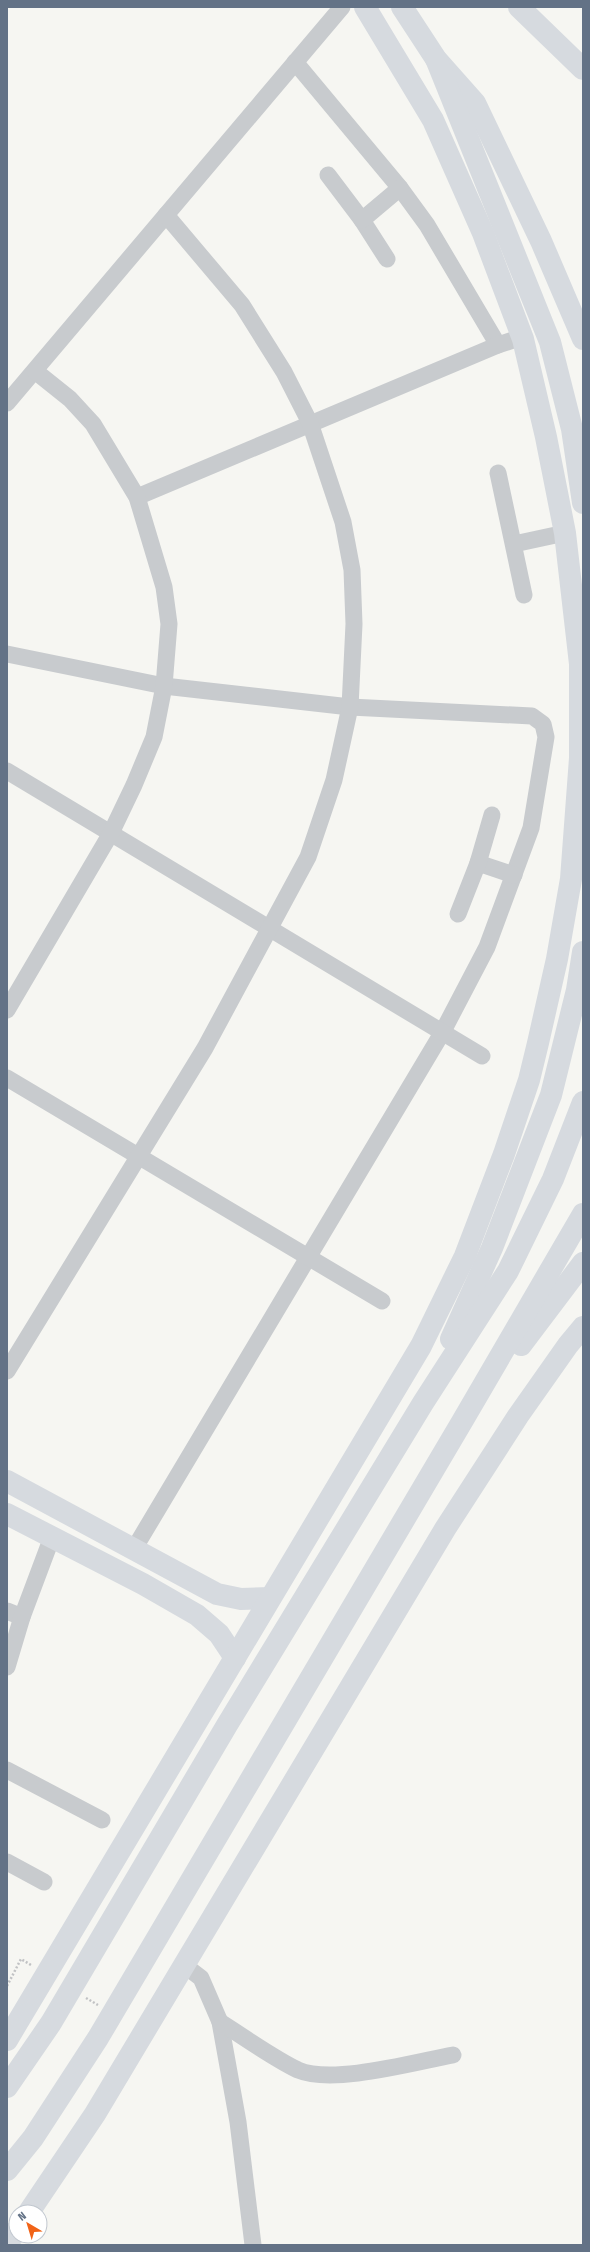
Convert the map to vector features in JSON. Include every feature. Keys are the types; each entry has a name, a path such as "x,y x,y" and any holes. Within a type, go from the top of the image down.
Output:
{"main road":[{"path":"7,2040 420,1346 465,1256 504,1154 529,1080 557,959 571,879 580,758 580,664 564,533 546,437 522,337 483,233 433,120 365,7"},
{"path":"402,7 436,59 474,103 541,241 583,339"},
{"path":"519,7 583,69"},
{"path":"436,59 550,342 572,429 583,503"},
{"path":"423,1403 492,1248 551,1095 577,990 583,952"},
{"path":"7,2087 51,2023 227,1725 423,1403 508,1271 553,1179 583,1102"},
{"path":"7,2170 33,2138 98,2038 583,1214"},
{"path":"463,1420 583,1263"},
{"path":"34,2204 95,2114 445,1529 518,1416 568,1345 583,1327"},
{"path":"7,1481 217,1594 241,1599 270,1598"},
{"path":"7,1514 143,1584 197,1615 219,1634 235,1658"}],"street":[{"path":"7,403 342,7"},
{"path":"295,62 400,188 427,225 498,345"},
{"path":"328,175 362,220 387,259"},
{"path":"362,220 400,188"},
{"path":"7,1371 205,1048 308,857 334,780 350,707 354,624 352,570 343,522 310,423 284,372 242,305 166,215"},
{"path":"137,497 310,423 498,345 522,337"},
{"path":"7,1010 111,833 134,785 154,737 164,686 169,624 164,587 137,497 93,424 70,399 35,371"},
{"path":"498,473 524,596"},
{"path":"514,544 564,533"},
{"path":"7,654 164,686 350,707 532,716 542,724 546,737 531,828 487,946 442,1033 134,1549"},
{"path":"7,771 482,1056"},
{"path":"458,914 478,863 492,815"},
{"path":"478,863 514,875"},
{"path":"7,1078 382,1301"},
{"path":"7,1667 14,1614 52,1537"},
{"path":"7,1770 102,1820"},
{"path":"7,1862 44,1882"},
{"path":"184,1965 201,1978 220,2022 238,2122 253,2245"},
{"path":"220,2022 299,2070 319,2075 363,2072 452,2055"}],"path":[{"path":"7,1986 21,1960 35,1967"},
{"path":"81,1995 101,2007"}]}
